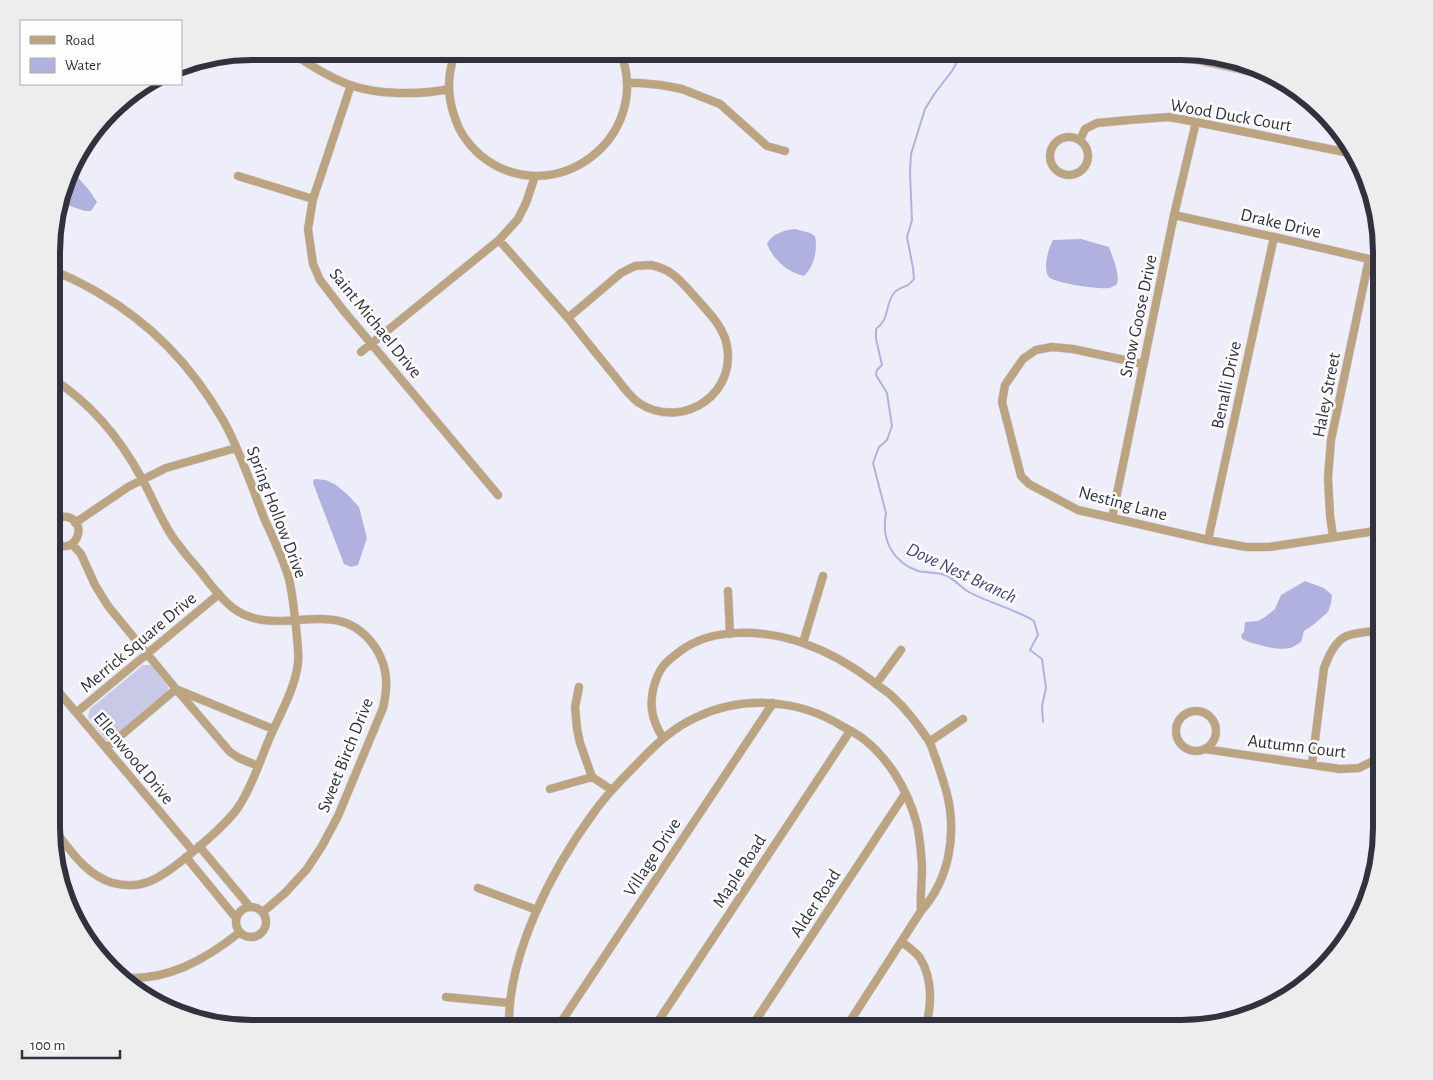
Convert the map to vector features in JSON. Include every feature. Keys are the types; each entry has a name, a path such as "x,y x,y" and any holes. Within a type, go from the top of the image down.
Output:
{"street":[{"path":"302,60 351,86 395,93 434,92 449,89"},
{"path":"453,60 450,71 449,89 451,106 456,122 464,137 488,161 502,169 518,174 535,176 567,171 582,164 606,144 616,130 626,99 627,83 623,60"},
{"path":"627,83 661,85 682,89 720,104 767,146 785,151"},
{"name":"Saint Michael Drive","path":"351,86 313,199 308,228 313,264 320,280 342,310 498,495"},
{"name":"Wood Duck Court","path":"1080,140 1085,129 1097,123 1169,118 1345,152"},
{"name":"Snow Goose Drive","path":"1112,518 1174,215 1196,122"},
{"path":"1066,137 1080,140 1088,152 1084,168 1079,172 1069,175 1056,171 1050,159 1050,151 1054,143 1066,137"},
{"path":"238,176 313,199"},
{"path":"360,352 499,240 518,218 526,203 535,176"},
{"name":"Drake Drive","path":"1174,215 1373,260"},
{"name":"Benalli Drive","path":"1208,540 1274,237"},
{"path":"499,240 568,318 624,388 638,402 652,410 668,413 681,412 703,403 715,393 728,369 725,339 718,323 676,276 664,268 651,265 635,266 621,273 568,318"},
{"name":"Haley Street","path":"1334,537 1330,515 1328,478 1331,440 1369,259"},
{"name":"Spring Hollow Drive","path":"60,274 79,282 108,299 145,324 169,347 204,390 224,421 288,575 292,593 298,662 293,683 250,785 239,806 228,820 186,857 160,876 148,882 130,885 114,883 92,873 60,836"},
{"name":"Nesting Lane","path":"1143,364 1073,349 1052,347 1036,350 1023,359 1005,385 1002,402 1021,476 1029,484 1078,510 1246,547 1268,547 1373,531"},
{"name":"Sweet Birch Drive","path":"60,383 84,402 124,447 143,479 173,538 219,594 235,610 262,621 278,622 313,618 333,619 360,631 372,642 381,658 386,676 387,691 383,708 342,807 322,846 307,869 285,893 263,912"},
{"path":"75,523 128,487 166,468 236,448"},
{"path":"60,517 72,520 79,532 77,539 72,544 66,547 60,546"},
{"path":"72,544 81,554 95,585 108,606 176,689 230,752 258,766"},
{"path":"803,643 823,576"},
{"path":"728,591 730,634"},
{"name":"Merrick Square Drive","path":"77,712 219,594"},
{"path":"1312,764 1324,668 1329,656 1343,638 1373,631"},
{"path":"663,738 652,717 651,702 653,687 660,669 688,644 710,636 748,633 780,637 803,643 842,661 892,696 930,742 944,779 948,799 952,839 949,856 938,887 930,901 921,911 851,1020"},
{"path":"876,684 901,650"},
{"path":"579,687 575,707 580,743 592,777 612,790"},
{"path":"176,689 273,729"},
{"path":"106,748 176,689"},
{"name":"Ellenwood Drive","path":"60,693 106,748 250,907"},
{"path":"509,1020 509,1003 525,940 537,910 567,851 612,790 663,738 696,717 721,708 741,704 773,702 807,709 828,717 860,736 872,746 895,773 912,808 919,837 922,867 921,911"},
{"name":"Village Drive","path":"562,1020 773,702"},
{"name":"Autumn Court","path":"1205,749 1211,745 1216,735 1216,728 1212,719 1202,712 1192,711 1185,714 1179,720 1176,732 1179,742 1192,751 1205,749 1340,769 1359,768 1373,761"},
{"path":"930,742 963,720"},
{"name":"Maple Road","path":"658,1020 850,731"},
{"path":"550,789 592,777"},
{"name":"Alder Road","path":"755,1020 905,794"},
{"path":"186,857 236,918"},
{"path":"478,888 537,910"},
{"path":"253,907 263,912 266,922 264,929 259,934 252,937 245,936 240,932 236,925 236,918 240,912 246,908 253,907"},
{"path":"131,976 162,975 179,969 212,953 240,932"},
{"path":"902,942 919,957 926,970 930,983 928,1020"},
{"path":"446,997 509,1003"}],"shaded area":[{"path":"143,665 151,665 168,687 167,694 113,740 106,740 88,717 90,709"}],"water":[{"path":"76,176 97,202 91,211 66,205"},
{"path":"795,229 815,236 814,258 804,276 787,269 773,255 767,244 775,235"},
{"path":"1081,239 1109,247 1118,277 1116,285 1110,288 1088,287 1059,282 1049,277 1046,264 1053,240"},
{"path":"314,479 326,480 336,485 359,507 367,538 358,565 351,567 344,564 313,483"},
{"path":"1305,581 1324,588 1332,595 1328,612 1304,631 1301,642 1290,648 1279,649 1242,639 1241,635 1244,632 1245,622 1258,621 1265,617 1275,609 1281,595"}],"waterway":[{"name":"Dove Nest Branch","path":"958,60 925,109 911,154 912,220 907,237 914,279 909,285 894,293 883,321 876,329 876,339 882,365 877,370 876,375 887,393 892,426 887,440 879,447 873,463 886,513 885,532 887,540 895,556 901,562 918,571 945,575 967,591 1034,621 1038,635 1030,650 1042,659 1046,688 1042,706 1043,722"}]}
